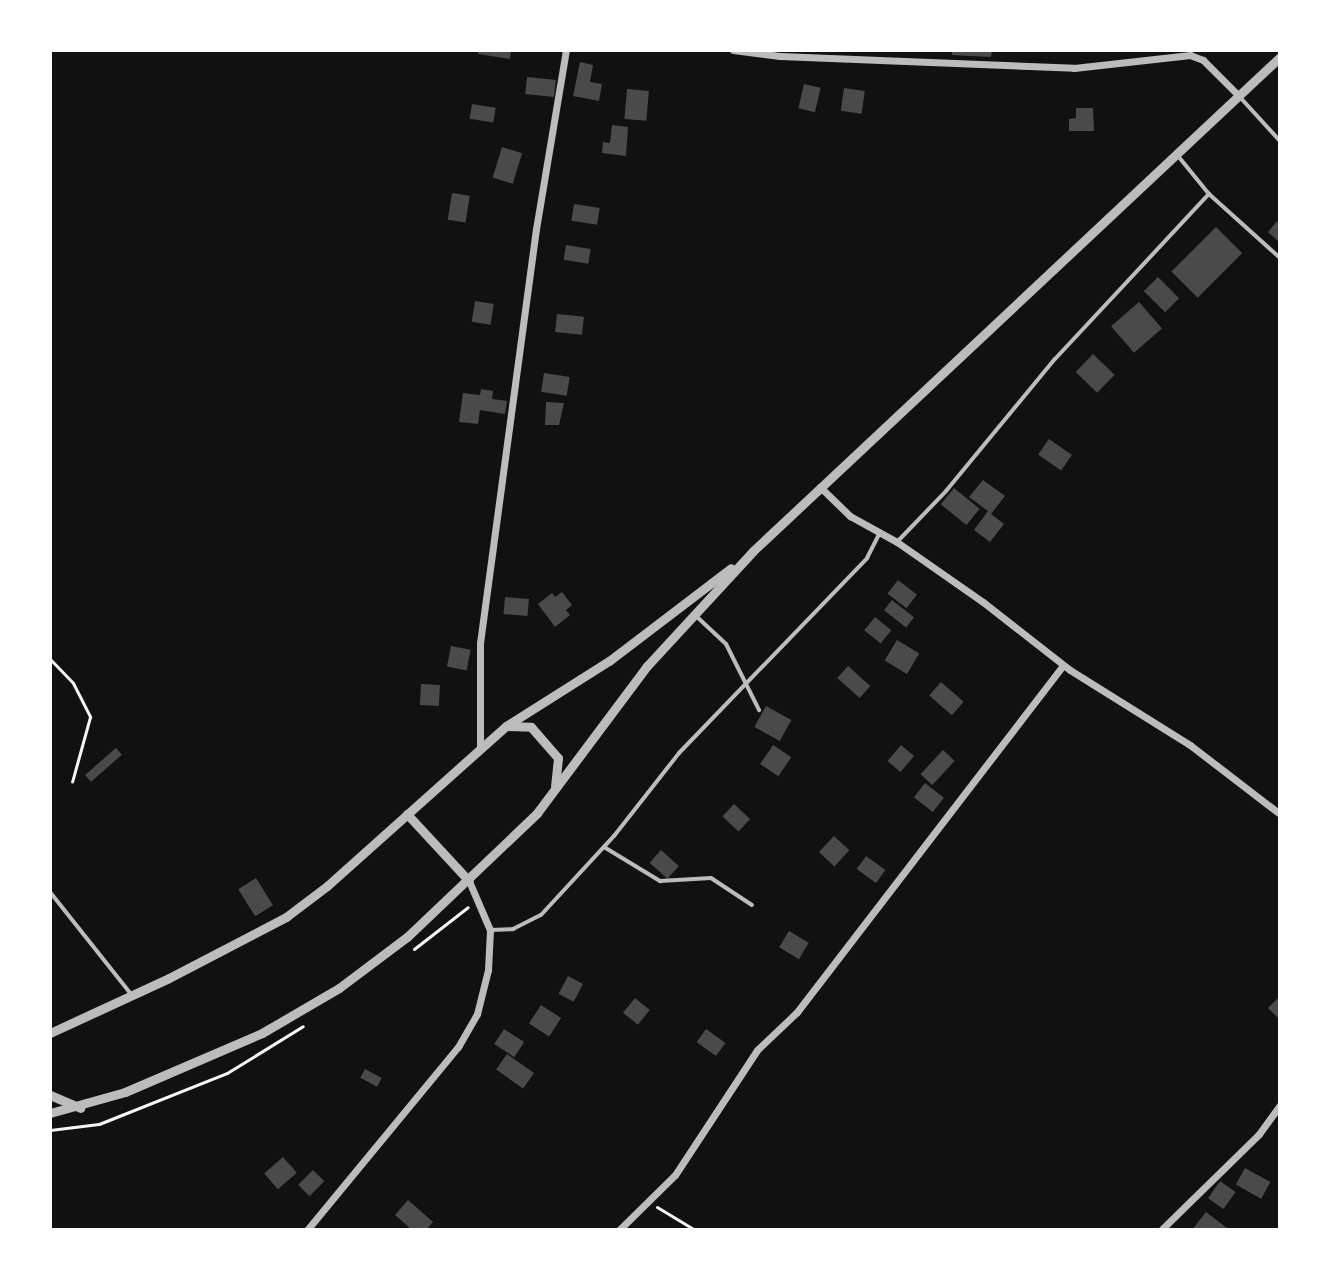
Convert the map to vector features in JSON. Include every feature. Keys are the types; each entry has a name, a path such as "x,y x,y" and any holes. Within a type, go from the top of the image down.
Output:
{"street":[{"path":"480,748 480,643 536,229 566,50"},
{"path":"733,50 780,56 1074,68 1190,55 1203,60 1238,95"},
{"path":"50,1113 80,1108 239,1044 303,1011 374,964 469,881 553,793 633,683 753,551 1280,57"},
{"path":"820,487 850,516 897,542 983,602 1063,665 1190,745 1280,814"},
{"path":"50,1033 245,941 286,917 326,887 506,726 609,661 753,551"},
{"path":"619,1230 675,1175 757,1050 797,1012 1063,665"},
{"path":"506,726 531,727 558,758 553,793"},
{"path":"307,1230 458,1047 477,1014 488,970 490,930 469,881 407,814"},
{"path":"50,1095 80,1108"},
{"path":"1161,1230 1259,1134 1280,1105"}],"lane":[{"path":"1238,95 1280,141"},
{"path":"1177,154 1209,194 1280,258"},
{"path":"897,542 946,491 1074,337 1209,194"},
{"path":"490,930 513,929 541,915 604,847 679,753 867,558 879,534"},
{"path":"694,615 726,644 759,710"},
{"path":"604,847 660,881 711,878 752,905"},
{"path":"50,892 132,995"}],"path":[{"path":"50,659 73,683 90,717 72,782"},
{"path":"649,1201 695,1230"}],"building":[{"path":"478,50 511,50 510,59 478,54"},
{"path":"952,50 992,50 991,57 952,55"},
{"path":"580,62 593,65 590,82 602,84 599,101 573,96"},
{"path":"527,77 556,80 554,97 525,94"},
{"path":"804,84 821,88 815,112 798,108"},
{"path":"844,88 865,91 862,114 841,111"},
{"path":"627,89 649,91 646,121 624,119"},
{"path":"472,104 496,108 493,123 470,119"},
{"path":"1076,108 1093,108 1094,131 1069,131 1069,119 1076,118"},
{"path":"612,125 628,127 626,156 602,153 603,142 610,143"},
{"path":"502,147 522,153 513,184 493,178"},
{"path":"452,193 470,196 466,222 448,220"},
{"path":"574,204 600,208 597,225 571,221"},
{"path":"1277,221 1280,223 1280,243 1268,232"},
{"path":"1216,227 1242,253 1198,298 1171,272"},
{"path":"566,245 591,249 588,264 564,260"},
{"path":"1158,277 1179,298 1165,312 1144,291"},
{"path":"475,301 494,304 490,325 472,322"},
{"path":"1139,302 1162,328 1134,353 1111,326"},
{"path":"557,314 584,317 582,335 555,332"},
{"path":"1093,354 1115,375 1097,393 1076,372"},
{"path":"544,373 570,377 567,396 541,392"},
{"path":"481,389 493,391 492,399 507,401 505,414 480,410 478,424 459,422 463,393 480,395"},
{"path":"546,402 564,403 559,425 545,425"},
{"path":"1049,439 1072,455 1061,471 1038,455"},
{"path":"983,480 1005,496 991,514 1004,524 990,542 974,530 988,511 969,497"},
{"path":"954,488 980,509 966,525 941,504"},
{"path":"898,580 917,595 906,608 888,593"},
{"path":"562,592 572,605 566,610 570,615 555,627 538,604 552,593 555,597"},
{"path":"505,597 529,599 527,616 504,614"},
{"path":"892,600 914,617 906,627 884,610"},
{"path":"875,617 891,630 881,643 864,630"},
{"path":"897,640 919,653 907,674 885,661"},
{"path":"451,646 471,650 467,670 447,667"},
{"path":"848,666 870,686 860,698 837,678"},
{"path":"941,682 964,702 952,715 929,696"},
{"path":"421,684 440,685 439,706 420,705"},
{"path":"766,706 791,720 780,741 754,727"},
{"path":"773,745 791,757 778,776 760,764"},
{"path":"901,745 914,756 901,772 888,761"},
{"path":"116,748 122,755 91,782 85,775"},
{"path":"943,750 955,761 932,785 920,774"},
{"path":"925,783 944,798 933,812 914,797"},
{"path":"734,804 750,819 738,831 722,816"},
{"path":"834,836 849,850 834,866 819,852"},
{"path":"661,850 679,866 667,879 650,863"},
{"path":"866,856 885,870 876,883 857,869"},
{"path":"256,878 273,905 255,916 238,889"},
{"path":"789,931 809,943 799,959 779,947"},
{"path":"568,976 583,984 574,1002 559,994"},
{"path":"1280,996 1280,1020 1268,1008"},
{"path":"635,998 650,1010 638,1025 623,1013"},
{"path":"541,1005 561,1018 549,1037 529,1023"},
{"path":"504,1029 524,1042 514,1057 494,1044"},
{"path":"706,1029 725,1043 716,1056 697,1042"},
{"path":"507,1054 534,1073 523,1088 496,1070"},
{"path":"365,1069 382,1078 377,1087 360,1078"},
{"path":"283,1157 297,1173 278,1189 264,1173"},
{"path":"1245,1168 1270,1182 1261,1199 1236,1185"},
{"path":"313,1170 324,1181 309,1196 298,1185"},
{"path":"1220,1181 1236,1192 1224,1209 1208,1198"},
{"path":"408,1200 433,1222 426,1230 412,1230 395,1215"},
{"path":"1206,1212 1227,1228 1226,1230 1192,1230"}]}
